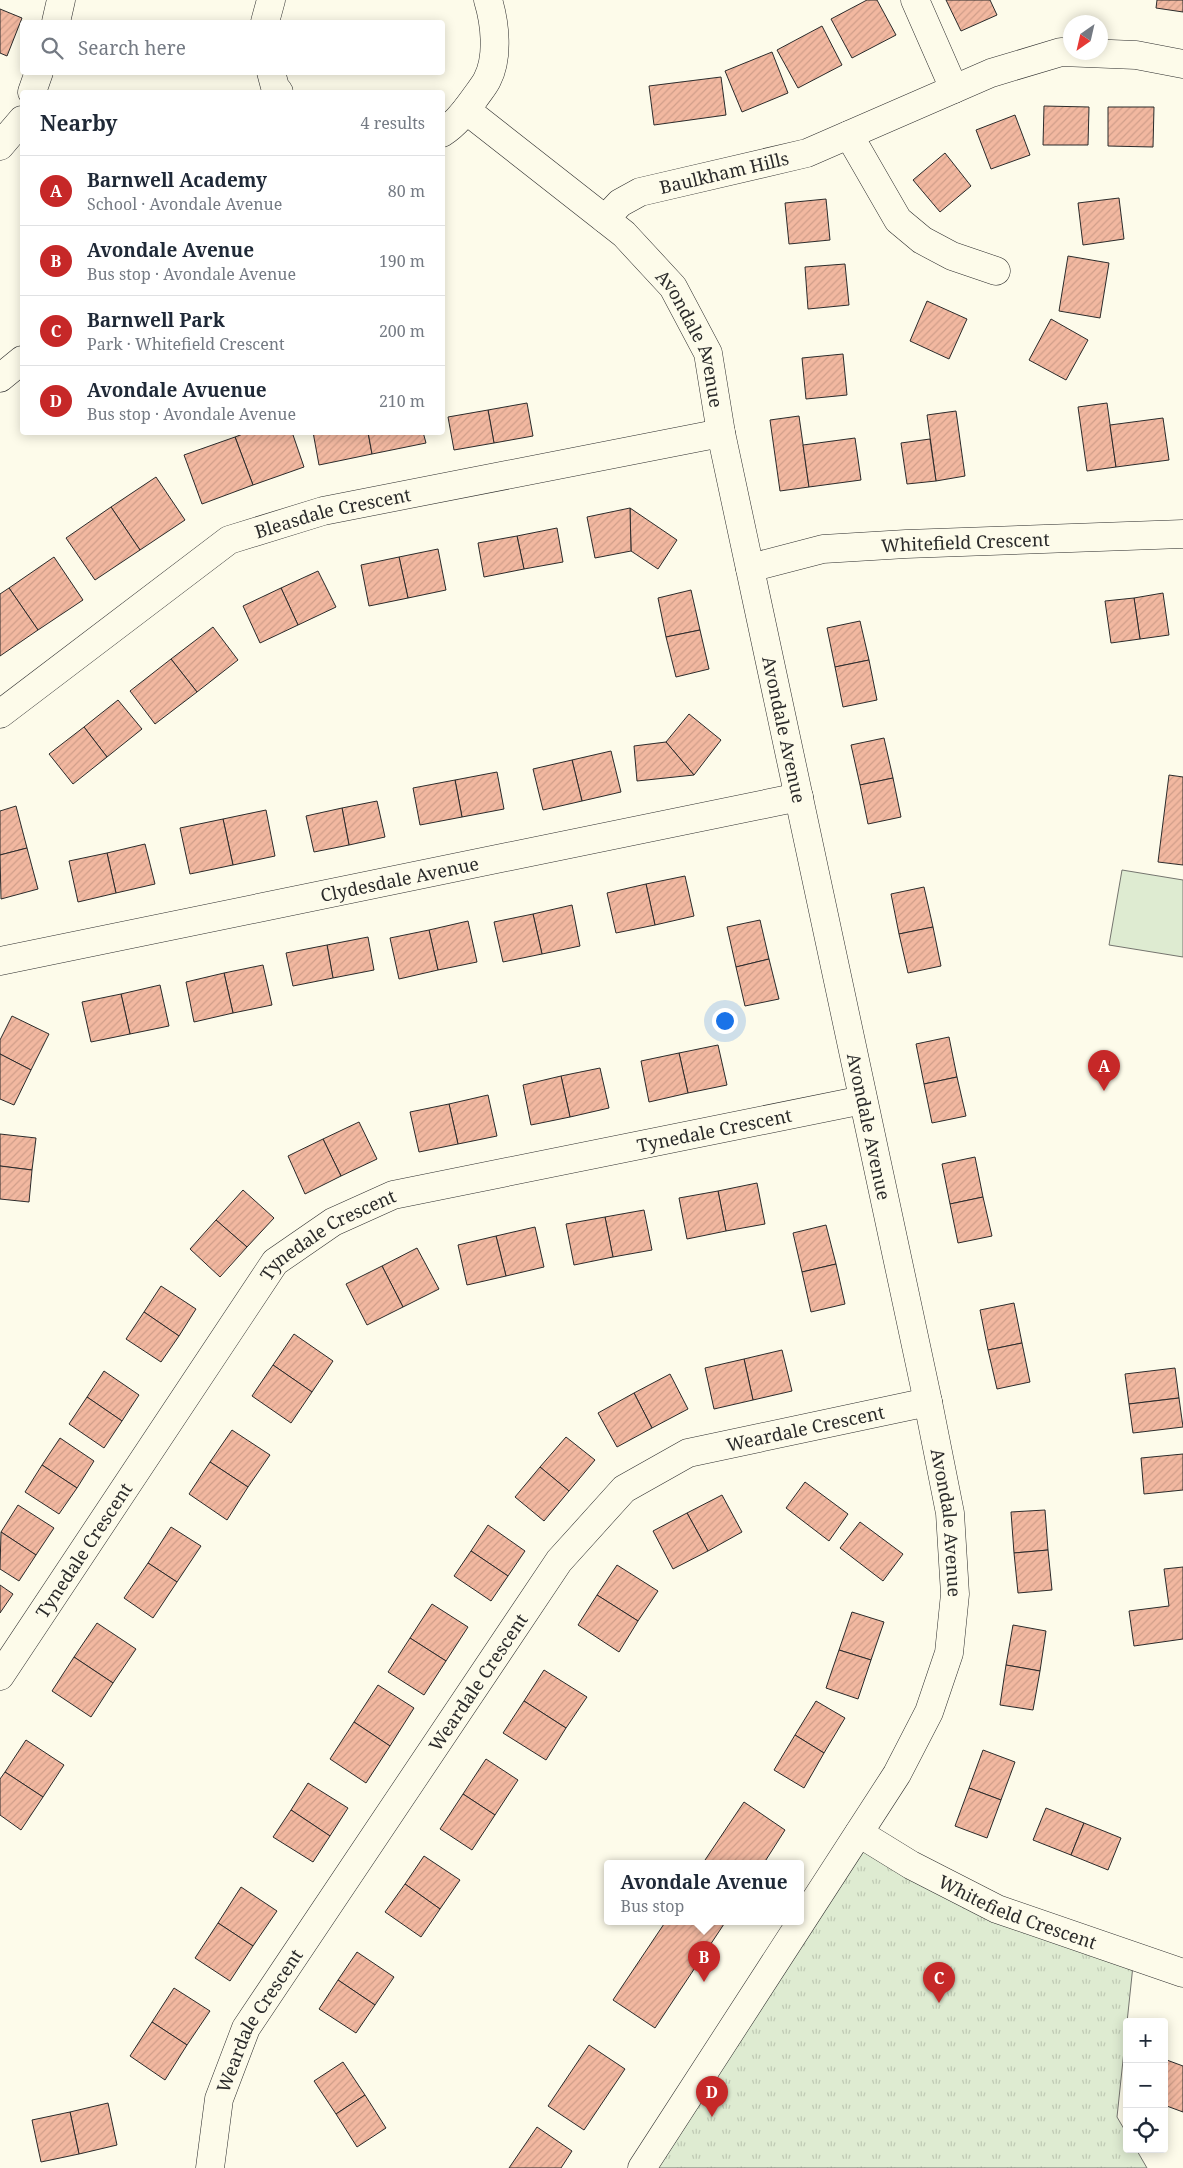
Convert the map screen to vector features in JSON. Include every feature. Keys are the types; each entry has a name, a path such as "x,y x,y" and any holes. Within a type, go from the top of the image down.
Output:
{"street":[{"path":"57,20 61,8 61,0"},
{"path":"915,0 954,89"},
{"path":"445,130 466,110 488,79 494,57 495,6"},
{"name":"Baulkham Hills","path":"605,219 620,203 640,192 807,153 991,73 1061,52 1136,55 1183,64"},
{"path":"33,90 38,75"},
{"name":"Avondale Avenue","path":"466,110 624,234 673,287 708,353 721,433 928,1402 950,1513 955,1594 949,1653 929,1712 897,1774 804,1918"},
{"path":"0,146 20,122"},
{"path":"849,135 898,220 922,240 952,256 996,271"},
{"path":"0,378 20,362"},
{"name":"Bleasdale Crescent","path":"0,714 229,540 323,511 721,433"},
{"name":"Whitefield Crescent","path":"750,568 823,549 906,544 1183,534"},
{"name":"Clydesdale Avenue","path":"0,961 799,797"},
{"name":"Tynedale Crescent","path":"0,1676 275,1262 333,1222 394,1195 863,1100"},
{"name":"Weardale Crescent","path":"210,2168 220,2099 246,2028 559,1561 624,1489 688,1453 928,1402"},
{"name":"Whitefield Crescent","path":"859,1833 919,1870 997,1909 1183,1973"},
{"name":"Avondale Avenue","path":"642,2168 799,1925"}],"green space":[{"path":"1122,870 1183,880 1183,957 1109,945"},
{"path":"859,1833 1134,1956 1127,2018 1123,2018 1123,2060 1117,2117 1123,2127 1123,2153 1138,2153 1147,2168 642,2168 799,1925 804,1925 804,1918"}],"building":[{"path":"867,0 877,0 896,35 852,58 831,19"},
{"path":"946,0 990,0 997,15 961,31"},
{"path":"1157,0 1183,0 1183,12 1156,8"},
{"path":"0,9 22,18 7,56 0,53"},
{"path":"822,26 842,65 798,88 777,50"},
{"path":"772,52 788,93 742,112 725,71"},
{"path":"721,77 726,115 654,125 649,86"},
{"path":"1044,106 1089,107 1088,145 1043,145"},
{"path":"1108,107 1154,107 1153,147 1108,146"},
{"path":"1015,115 1030,155 991,169 976,130"},
{"path":"945,153 971,186 940,212 913,180"},
{"path":"1119,198 1124,239 1083,245 1078,203"},
{"path":"826,199 830,240 789,244 785,203"},
{"path":"1068,256 1109,263 1100,318 1059,311"},
{"path":"845,264 849,305 808,309 805,267"},
{"path":"927,301 967,319 949,359 910,341"},
{"path":"1051,319 1088,340 1066,380 1029,360"},
{"path":"843,354 847,395 806,399 802,358"},
{"path":"527,403 533,436 494,443 488,410"},
{"path":"1107,403 1116,467 1087,471 1078,407"},
{"path":"488,410 494,443 454,450 448,417"},
{"path":"956,411 965,476 936,481 927,415"},
{"path":"799,416 809,487 780,491 770,420"},
{"path":"1163,418 1169,460 1116,467 1110,425"},
{"path":"240,435 293,435 304,467 253,485 235,437"},
{"path":"314,435 369,435 372,454 319,465"},
{"path":"369,435 424,435 426,443 372,454"},
{"path":"235,437 253,485 202,504 184,455"},
{"path":"855,438 861,480 809,487 803,445"},
{"path":"930,439 936,481 907,484 901,443"},
{"path":"156,477 185,520 140,550 111,507"},
{"path":"111,507 140,550 95,580 66,538"},
{"path":"630,508 677,540 658,569 631,551"},
{"path":"630,508 631,551 595,558 587,517"},
{"path":"557,528 563,562 524,569 517,536"},
{"path":"517,536 524,569 484,577 478,543"},
{"path":"438,549 446,590 408,598 399,557"},
{"path":"54,557 83,600 38,630 9,588"},
{"path":"399,557 408,598 369,606 361,565"},
{"path":"318,571 336,607 298,625 281,588"},
{"path":"9,588 38,630 0,656 0,594"},
{"path":"281,588 298,625 260,643 243,606"},
{"path":"691,590 700,630 666,637 658,598"},
{"path":"1163,593 1169,635 1140,639 1134,598"},
{"path":"1134,598 1140,639 1111,643 1105,601"},
{"path":"860,621 869,660 835,667 827,628"},
{"path":"213,627 238,660 197,692 171,659"},
{"path":"700,630 709,669 676,677 666,637"},
{"path":"171,659 197,692 155,724 130,691"},
{"path":"869,660 877,700 843,707 835,667"},
{"path":"118,700 142,729 107,757 84,727"},
{"path":"689,714 721,740 694,775 666,742"},
{"path":"84,727 107,757 73,784 49,754"},
{"path":"884,738 893,778 860,785 851,745"},
{"path":"666,742 694,775 637,781 634,746"},
{"path":"611,751 621,792 582,801 572,760"},
{"path":"572,760 582,801 543,810 533,769"},
{"path":"497,772 504,809 462,817 455,780"},
{"path":"1169,775 1183,777 1183,865 1158,862"},
{"path":"893,778 901,817 868,824 860,785"},
{"path":"455,780 462,817 420,825 413,788"},
{"path":"377,801 385,837 349,845 342,808"},
{"path":"16,806 27,848 0,855 0,811"},
{"path":"342,808 349,845 314,852 306,816"},
{"path":"266,810 275,856 233,865 223,819"},
{"path":"223,819 233,865 190,874 180,828"},
{"path":"145,844 155,884 116,893 107,853"},
{"path":"27,848 38,889 1,899 0,855"},
{"path":"107,853 116,893 78,902 69,861"},
{"path":"685,876 694,916 655,925 646,884"},
{"path":"646,884 655,925 616,933 607,893"},
{"path":"924,887 933,927 899,934 891,894"},
{"path":"572,905 580,946 542,954 533,914"},
{"path":"533,914 542,954 503,962 494,922"},
{"path":"760,920 769,959 736,967 727,927"},
{"path":"468,921 477,962 438,970 429,930"},
{"path":"933,927 941,966 908,973 899,934"},
{"path":"429,930 438,970 399,979 390,938"},
{"path":"368,937 374,970 333,978 327,945"},
{"path":"327,945 333,978 293,986 286,953"},
{"path":"769,959 779,999 745,1006 736,967"},
{"path":"263,965 272,1005 233,1013 224,973"},
{"path":"224,973 233,1013 194,1022 186,982"},
{"path":"160,985 169,1026 130,1034 121,994"},
{"path":"121,994 130,1034 91,1042 82,1002"},
{"path":"12,1016 49,1034 31,1070 0,1054 0,1040"},
{"path":"949,1037 957,1077 924,1084 916,1044"},
{"path":"718,1045 727,1085 688,1093 679,1053"},
{"path":"679,1053 688,1093 649,1102 641,1061"},
{"path":"0,1054 31,1070 14,1105 0,1099"},
{"path":"600,1068 609,1108 570,1117 561,1076"},
{"path":"561,1076 570,1117 531,1125 523,1085"},
{"path":"957,1077 966,1116 932,1123 924,1084"},
{"path":"488,1095 497,1136 458,1144 449,1104"},
{"path":"449,1104 458,1144 419,1152 410,1112"},
{"path":"359,1122 377,1159 341,1176 323,1139"},
{"path":"0,1134 36,1138 32,1170 0,1166"},
{"path":"323,1139 341,1176 305,1194 288,1156"},
{"path":"975,1157 983,1197 950,1204 942,1164"},
{"path":"0,1166 32,1170 29,1202 0,1199"},
{"path":"757,1183 765,1224 726,1231 718,1191"},
{"path":"243,1190 274,1218 247,1247 216,1220"},
{"path":"718,1191 726,1231 687,1239 679,1198"},
{"path":"983,1197 992,1236 958,1243 950,1204"},
{"path":"644,1210 652,1250 613,1257 605,1217"},
{"path":"605,1217 613,1257 574,1265 566,1224"},
{"path":"216,1220 247,1247 220,1277 190,1249"},
{"path":"826,1225 836,1264 802,1272 793,1233"},
{"path":"535,1227 544,1267 506,1276 496,1236"},
{"path":"496,1236 506,1276 467,1285 458,1245"},
{"path":"417,1248 439,1289 403,1307 382,1266"},
{"path":"836,1264 845,1304 811,1312 802,1272"},
{"path":"382,1266 403,1307 367,1325 346,1284"},
{"path":"161,1286 196,1309 179,1336 144,1312"},
{"path":"1014,1303 1022,1343 988,1350 980,1310"},
{"path":"144,1312 179,1336 161,1362 126,1339"},
{"path":"294,1334 333,1361 312,1392 273,1365"},
{"path":"1022,1343 1030,1382 997,1389 988,1350"},
{"path":"782,1350 792,1391 753,1400 744,1359"},
{"path":"744,1359 753,1400 714,1409 705,1368"},
{"path":"273,1365 312,1392 291,1423 252,1396"},
{"path":"1175,1368 1179,1398 1129,1404 1125,1374"},
{"path":"104,1371 139,1395 122,1421 87,1397"},
{"path":"670,1374 688,1409 652,1428 634,1393"},
{"path":"634,1393 652,1428 617,1447 598,1413"},
{"path":"87,1397 122,1421 104,1448 69,1424"},
{"path":"1179,1398 1183,1427 1133,1433 1129,1404"},
{"path":"232,1430 270,1455 248,1487 210,1462"},
{"path":"566,1437 595,1460 569,1491 540,1467"},
{"path":"60,1438 94,1461 77,1488 42,1465"},
{"path":"1183,1454 1183,1490 1144,1494 1141,1458"},
{"path":"210,1462 248,1487 227,1520 189,1494"},
{"path":"42,1465 77,1488 59,1514 25,1492"},
{"path":"540,1467 569,1491 544,1521 515,1497"},
{"path":"805,1482 848,1514 829,1541 786,1508"},
{"path":"722,1495 742,1532 708,1551 687,1513"},
{"path":"18,1505 54,1528 36,1555 1,1532"},
{"path":"1045,1510 1048,1550 1014,1553 1011,1512"},
{"path":"687,1513 708,1551 673,1569 653,1531"},
{"path":"860,1522 903,1554 883,1581 840,1548"},
{"path":"488,1525 525,1551 508,1576 471,1551"},
{"path":"171,1527 201,1546 177,1582 148,1563"},
{"path":"1,1532 36,1555 19,1581 0,1569"},
{"path":"1048,1550 1052,1590 1018,1593 1014,1553"},
{"path":"471,1551 508,1576 491,1601 454,1576"},
{"path":"148,1563 177,1582 153,1618 124,1598"},
{"path":"617,1565 658,1591 638,1621 597,1595"},
{"path":"1183,1567 1183,1639 1134,1646 1129,1611 1169,1606 1164,1569"},
{"path":"0,1585 13,1594 0,1613"},
{"path":"597,1595 638,1621 619,1652 578,1625"},
{"path":"432,1604 468,1627 446,1661 410,1638"},
{"path":"852,1612 884,1622 871,1660 839,1650"},
{"path":"97,1623 136,1649 113,1683 74,1657"},
{"path":"1013,1625 1046,1631 1040,1671 1006,1665"},
{"path":"410,1638 446,1661 424,1695 388,1672"},
{"path":"839,1650 871,1660 858,1699 826,1688"},
{"path":"74,1657 113,1683 91,1717 52,1691"},
{"path":"1006,1665 1040,1671 1033,1710 1000,1705"},
{"path":"544,1670 587,1697 566,1728 524,1701"},
{"path":"378,1685 414,1708 390,1746 354,1722"},
{"path":"524,1701 566,1728 546,1760 503,1733"},
{"path":"816,1701 845,1718 824,1753 795,1735"},
{"path":"354,1722 390,1746 366,1783 330,1759"},
{"path":"795,1735 824,1753 804,1788 774,1770"},
{"path":"26,1740 64,1765 43,1797 5,1772"},
{"path":"983,1750 1015,1762 1001,1800 969,1788"},
{"path":"486,1759 518,1780 495,1815 463,1794"},
{"path":"5,1772 43,1797 21,1830 0,1815 0,1779"},
{"path":"308,1783 348,1808 330,1836 291,1810"},
{"path":"969,1788 1001,1800 987,1838 955,1826"},
{"path":"463,1794 495,1815 472,1850 440,1829"},
{"path":"744,1802 785,1830 766,1860 705,1860"},
{"path":"1046,1808 1084,1823 1071,1855 1033,1840"},
{"path":"291,1810 330,1836 313,1862 273,1837"},
{"path":"1084,1823 1121,1838 1108,1870 1071,1855"},
{"path":"424,1856 460,1880 440,1909 405,1884"},
{"path":"405,1884 440,1909 421,1937 385,1912"},
{"path":"241,1887 277,1911 253,1946 218,1923"},
{"path":"218,1923 253,1946 230,1981 195,1958"},
{"path":"663,1925 723,1925 655,2028 613,2000"},
{"path":"357,1952 394,1977 375,2005 338,1980"},
{"path":"338,1980 375,2005 356,2033 319,2009"},
{"path":"174,1988 210,2011 187,2045 152,2022"},
{"path":"152,2022 187,2045 165,2080 130,2056"},
{"path":"589,2045 625,2069 584,2130 548,2106"},
{"path":"1168,2060 1183,2066 1183,2112 1168,2106"},
{"path":"343,2062 365,2095 336,2114 314,2081"},
{"path":"365,2095 386,2128 357,2147 336,2114"},
{"path":"108,2103 117,2145 79,2154 70,2112"},
{"path":"70,2112 79,2154 41,2162 32,2120"},
{"path":"537,2127 572,2151 561,2168 509,2168"}],"place":[{"name":"Barnwell Academy","path":"1104,1091"},
{"name":"Avondale Avenue","path":"704,1982"},
{"name":"Barnwell Park","path":"939,2003"},
{"name":"Avondale Avuenue","path":"712,2117"}]}
